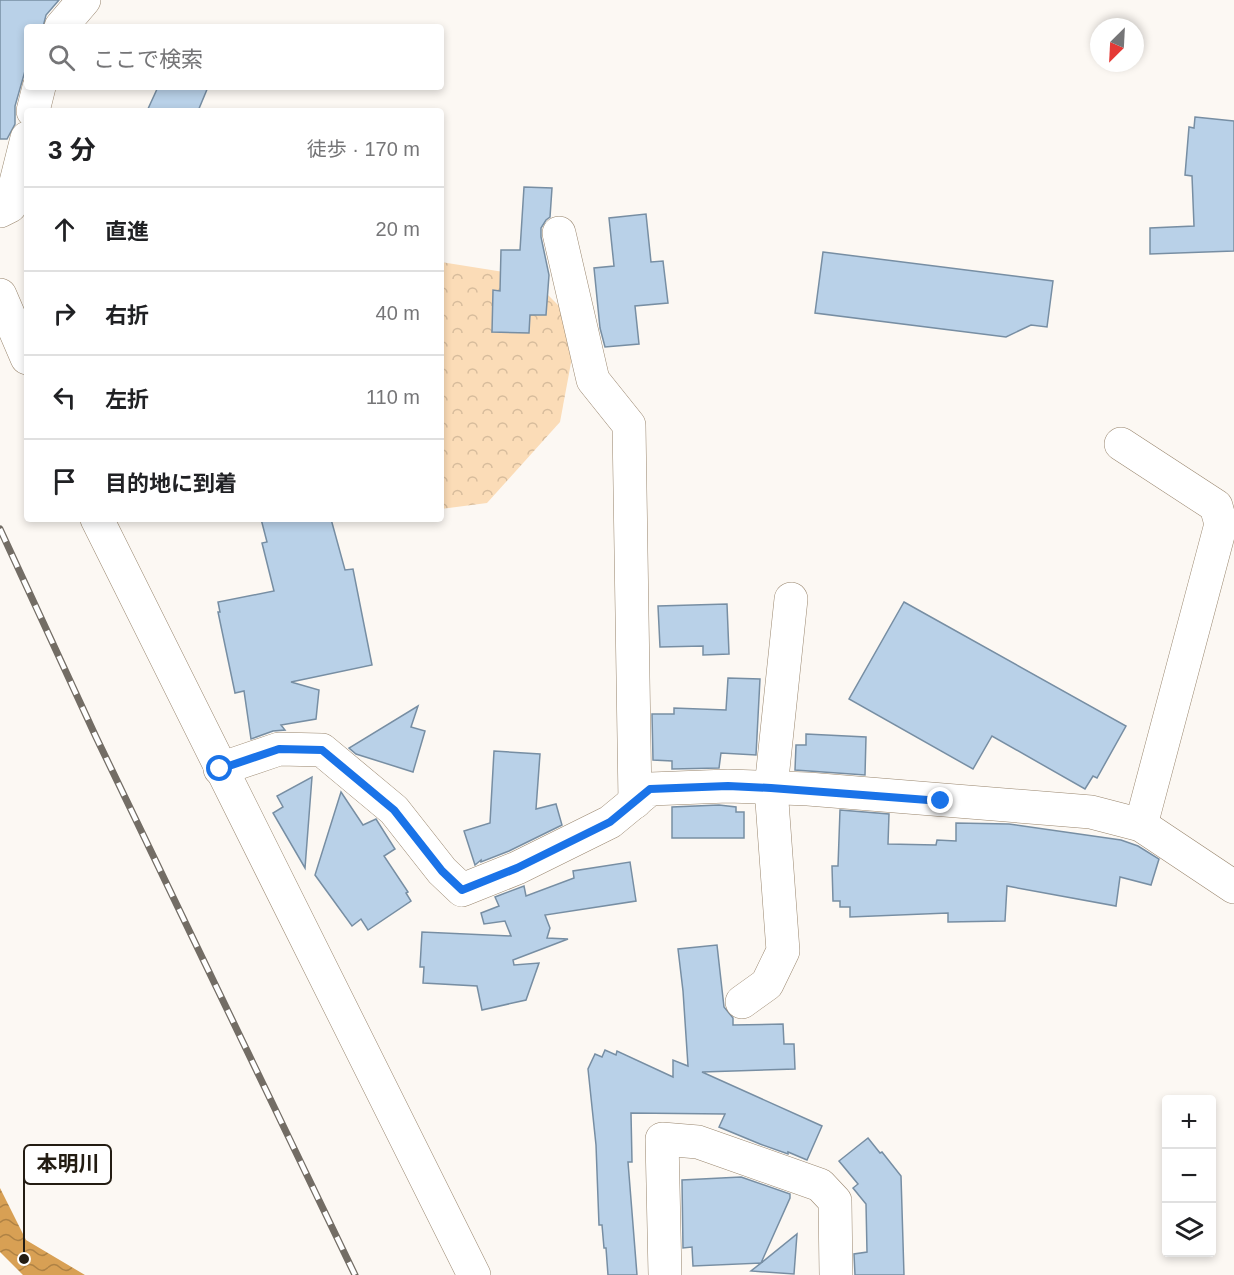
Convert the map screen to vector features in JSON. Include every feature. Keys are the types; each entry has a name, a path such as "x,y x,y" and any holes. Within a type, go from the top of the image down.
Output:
{"street":[{"path":"64,24 84,0"},
{"path":"34,108 38,90"},
{"path":"0,211 10,206 24,150"},
{"path":"560,233 593,380 629,425 634,802"},
{"path":"0,295 24,351"},
{"path":"1120,444 1216,506 1221,524 1141,825"},
{"path":"98,522 474,1275"},
{"path":"742,1002 767,984 783,951 771,788 791,599"},
{"path":"220,769 279,749 322,750 394,810 442,871 462,890 517,868 610,822 650,789 728,786 1091,812 1141,825 1234,887"},
{"path":"665,1275 662,1139 698,1142 820,1185 835,1201 836,1275"}],"green space":[{"path":"444,262 529,276 578,325 560,422 487,503 444,509"}],"water":[{"path":"0,1188 26,1240 85,1275 23,1275 0,1252"}],"building":[{"path":"0,0 59,0 46,15 44,24 24,24 24,74 15,106 15,124 7,139 0,139"},
{"path":"157,90 207,90 199,108 148,108"},
{"path":"1195,117 1234,121 1234,251 1150,254 1150,228 1194,226 1192,176 1185,175 1189,127 1194,128"},
{"path":"524,187 552,188 550,217 541,228 549,275 546,315 530,315 529,333 492,332 493,290 500,291 501,250 520,250"},
{"path":"646,214 651,262 663,261 668,303 635,306 639,344 605,347 600,328 594,268 614,266 609,218"},
{"path":"823,252 1053,281 1047,327 1031,325 1006,337 815,313"},
{"path":"262,522 332,522 345,570 353,569 372,665 291,682 319,690 316,719 281,725 285,730 273,731 251,739 244,691 235,693 218,612 220,612 218,602 274,591 262,543 267,542"},
{"path":"904,602 1126,726 1097,778 1093,776 1085,789 992,736 973,769 849,699"},
{"path":"727,604 729,654 703,655 703,646 660,647 658,606"},
{"path":"728,678 760,679 756,755 721,753 719,768 672,769 672,761 653,760 652,714 674,714 674,708 726,710"},
{"path":"418,706 411,727 425,731 413,772 356,754 349,748"},
{"path":"806,734 866,737 865,775 795,770 796,745 806,745"},
{"path":"494,751 540,754 536,809 556,804 562,825 509,851 481,862 481,860 475,865 464,831 490,823"},
{"path":"312,777 305,868 273,813 283,807 277,796"},
{"path":"341,792 363,825 376,819 395,849 384,856 408,892 406,893 411,901 368,930 361,919 352,926 315,875"},
{"path":"719,805 736,807 736,812 744,812 744,838 672,838 672,807"},
{"path":"840,810 889,814 888,844 936,845 937,840 956,841 956,823 1009,824 1121,840 1138,846 1159,859 1151,885 1120,877 1116,906 1007,886 1005,921 948,922 948,913 850,917 850,907 840,907 840,901 833,901 832,866 838,866"},
{"path":"630,862 636,901 545,915 550,928 547,938 568,939 513,960 514,965 539,963 526,1000 482,1010 477,986 423,983 424,967 420,967 422,932 511,936 505,921 484,924 481,913 499,906 495,897 524,886 526,896 574,878 573,871"},
{"path":"717,945 724,1007 733,1018 733,1025 783,1024 784,1044 794,1044 795,1069 702,1072 822,1126 807,1160 719,1127 725,1114 631,1113 632,1162 628,1162 637,1275 608,1275 602,1225 599,1225 596,1145 588,1069 595,1054 602,1057 605,1050 616,1055 617,1051 673,1077 673,1060 688,1066 678,949"},
{"path":"868,1138 901,1176 904,1275 855,1275 854,1254 867,1252 866,1204 853,1188 858,1184 839,1161"},
{"path":"741,1177 790,1194 761,1263 693,1266 692,1247 683,1248 682,1180"},
{"path":"797,1234 794,1274 751,1271"}],"railway":[{"path":"0,529 96,737 355,1275"}],"place":[{"name":"本明川","path":"24,1259"}],"route":[{"path":"220,769 279,749 322,750 394,810 442,871 462,890 517,868 610,822 650,789 728,786 808,789 941,801"}]}
